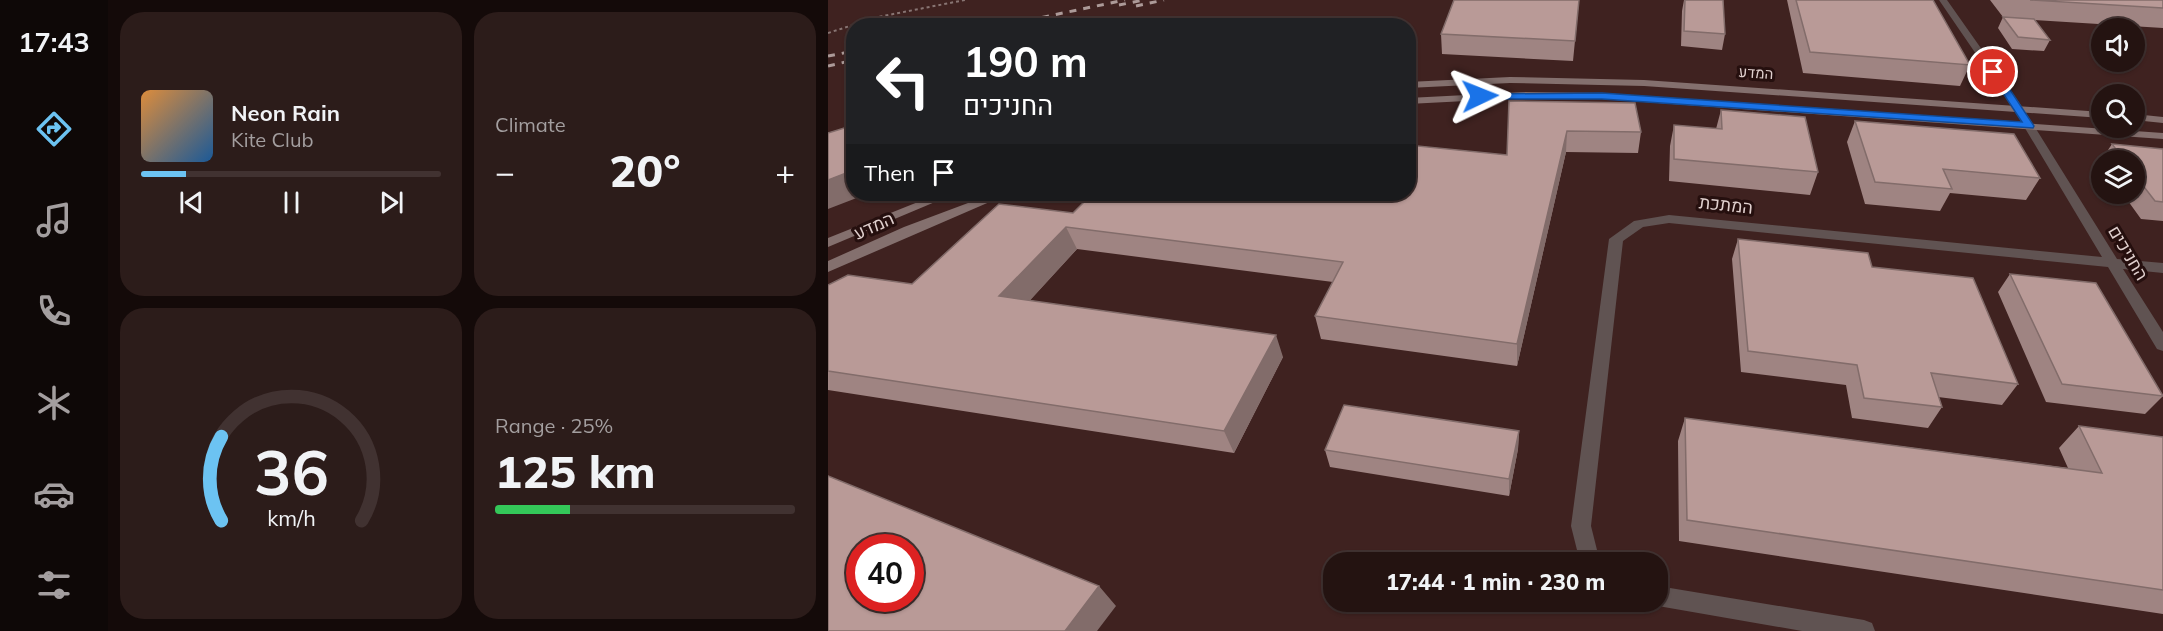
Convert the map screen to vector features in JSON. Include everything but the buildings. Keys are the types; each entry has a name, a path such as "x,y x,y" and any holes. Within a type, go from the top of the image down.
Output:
{"street":[{"name":"החניכים","path":"1943,0 2018,108 2163,345"},
{"name":"המדע","path":"1416,85 1510,80 1632,82 2091,114"},
{"name":"המדע","path":"1416,101 1524,95 1602,96 2163,136"},
{"path":"2145,118 2163,120"},
{"name":"המדע","path":"828,243 931,201"},
{"name":"המדע","path":"828,267 909,230 984,201"},
{"name":"המתכת","path":"1588,552 1581,526 1616,239 1639,224 1669,219 2163,268"},
{"path":"1668,598 1864,631"}],"path":[{"path":"875,18 965,0"},
{"path":"828,33 846,27"}],"shaded area":[{"path":"828,0 2163,0 2163,631 828,631"}],"railway":[{"path":"1039,18 1125,0"},
{"path":"1119,5 1144,0"},
{"path":"1136,6 1164,0"},
{"path":"828,56 846,53"},
{"path":"828,66 846,62"}],"route":[{"path":"1480,96 1602,96 2029,126 1993,72"}]}
